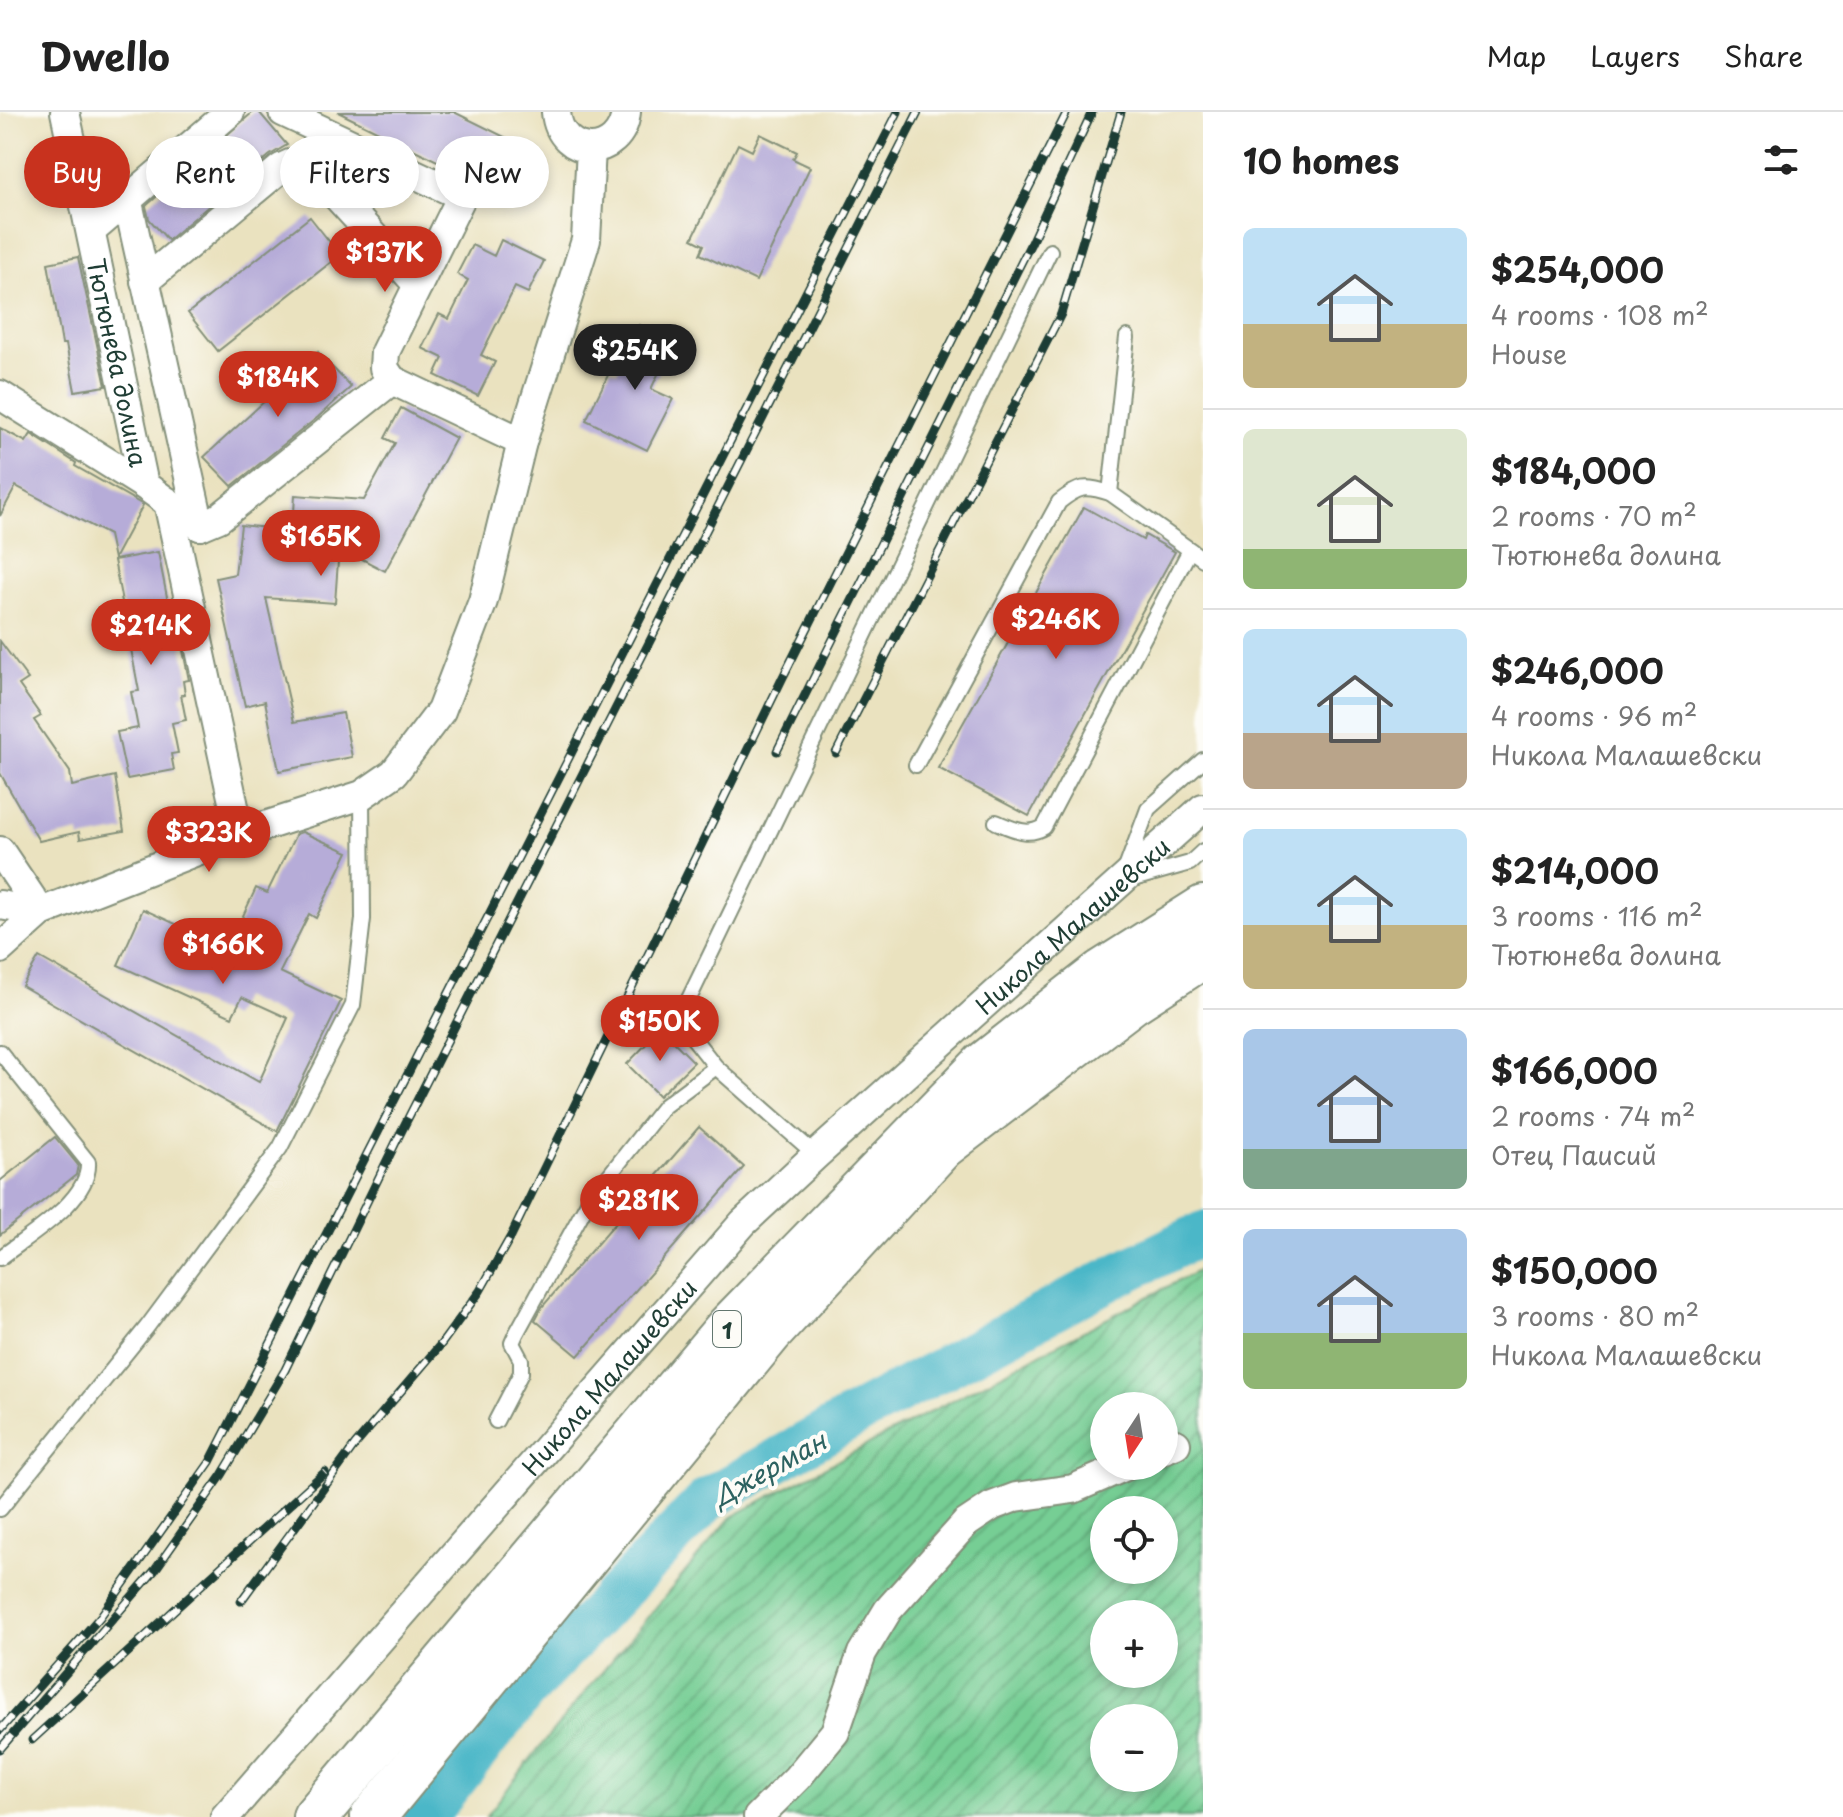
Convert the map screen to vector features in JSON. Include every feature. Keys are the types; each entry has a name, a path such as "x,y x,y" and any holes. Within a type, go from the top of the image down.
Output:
{"main road":[{"name":"1","path":"315,1817 729,1326 972,1076 1102,972 1203,908"},
{"name":"1","path":"373,1817 770,1333 942,1147 1132,1002 1203,956"}],"street":[{"name":"Тютюнева долина","path":"65,112 144,485 200,526"},
{"path":"130,195 230,112"},
{"path":"283,112 462,196 385,352 384,368 392,380 522,442"},
{"path":"556,112 562,133 569,141 591,149 602,147 620,134 626,112"},
{"path":"0,949 41,912 240,834 362,795 394,773 441,711 483,601 522,442 586,240 591,149"},
{"path":"145,281 281,168 303,162 418,285"},
{"path":"91,231 116,208"},
{"path":"129,208 200,526 219,518 392,380"},
{"path":"0,395 144,485"},
{"path":"168,502 240,834"},
{"name":"Никола Малашевски","path":"225,1817 743,1223 1203,808"},
{"path":"0,851 41,912"},
{"path":"0,905 41,912"},
{"path":"758,1817 797,1778 835,1732 862,1653 888,1610 965,1524 992,1506 1016,1497 1073,1489 1094,1480"}],"lane":[{"path":"816,1155 716,1067 686,1029 686,1005 1050,251"},
{"path":"1110,493 1127,337"},
{"path":"916,765 1059,502 1075,489 1092,488 1110,493 1203,559"},
{"path":"996,822 1019,831 1035,833 1044,827 1190,550"},
{"path":"1121,882 1148,809 1203,760"},
{"path":"0,1509 147,1327 280,1148 353,1005 363,919 362,795"},
{"path":"1121,882 1190,863 1203,851"},
{"path":"0,1052 88,1162 89,1172 77,1197 0,1258"},
{"path":"496,1421 521,1373 521,1360 512,1343 588,1202 664,1106 716,1067"}],"green space":[{"path":"1203,1268 1203,1817 486,1817 538,1749 731,1517"}],"building":[{"path":"253,112 259,112 280,137 280,149 264,160 264,136 226,136"},
{"path":"338,112 454,112 503,136 435,136 435,160 419,152 419,136 387,136"},
{"path":"760,134 797,152 793,159 810,167 756,281 700,254 704,245 692,239 738,144 752,151"},
{"path":"146,208 206,208 168,240 149,219"},
{"path":"310,217 340,255 218,351 188,313"},
{"path":"501,240 544,261 528,293 515,287 481,355 495,362 478,396 435,375 443,358 422,348 439,314 449,319 468,280 457,274 472,245 494,256"},
{"path":"78,257 106,386 75,391 66,344 62,344 48,263"},
{"path":"639,325 674,341 651,389 673,399 647,450 586,420 611,369 617,372"},
{"path":"318,352 351,387 232,486 204,457"},
{"path":"401,408 456,438 385,571 339,547 335,603 266,598 294,722 343,713 352,757 279,771 265,701 245,706 216,578 235,574 241,525 293,531 295,495 364,500 395,443 385,438"},
{"path":"0,428 26,442 31,434 76,463 75,466 143,505 114,559 109,535 16,486 0,516"},
{"path":"1084,507 1143,540 1145,535 1175,552 1029,816 938,768"},
{"path":"158,552 173,627 178,626 189,680 183,681 185,694 181,695 186,720 172,723 178,753 171,754 174,770 127,779 117,732 138,728 131,692 139,691 114,560"},
{"path":"0,641 28,679 19,685 41,716 34,720 70,772 72,786 115,776 124,831 80,839 79,832 39,841 0,773"},
{"path":"302,832 348,852 316,918 309,914 280,972 341,1001 277,1131 22,986 39,957 259,1082 288,1018 242,997 232,1017 118,965 143,909 228,948 256,888 267,893 296,834"},
{"path":"661,1029 694,1062 659,1096 627,1064"},
{"path":"699,1127 744,1167 578,1356 535,1320 542,1307"},
{"path":"55,1137 78,1165 76,1175 0,1235 0,1181"}],"waterway":[{"name":"Джерман","path":"425,1817 530,1685 707,1500 865,1410 1108,1280 1203,1233"}],"railway":[{"path":"0,1730 100,1617 210,1462 898,112"},
{"path":"0,1749 155,1570 222,1475 285,1370 398,1138 918,112"},
{"path":"241,1601 355,1445 442,1343 480,1291 511,1236 783,677 1067,112"},
{"path":"777,751 1030,245 1092,112"},
{"path":"836,753 1061,314 1121,112"},
{"path":"32,1740 325,1472"}]}
